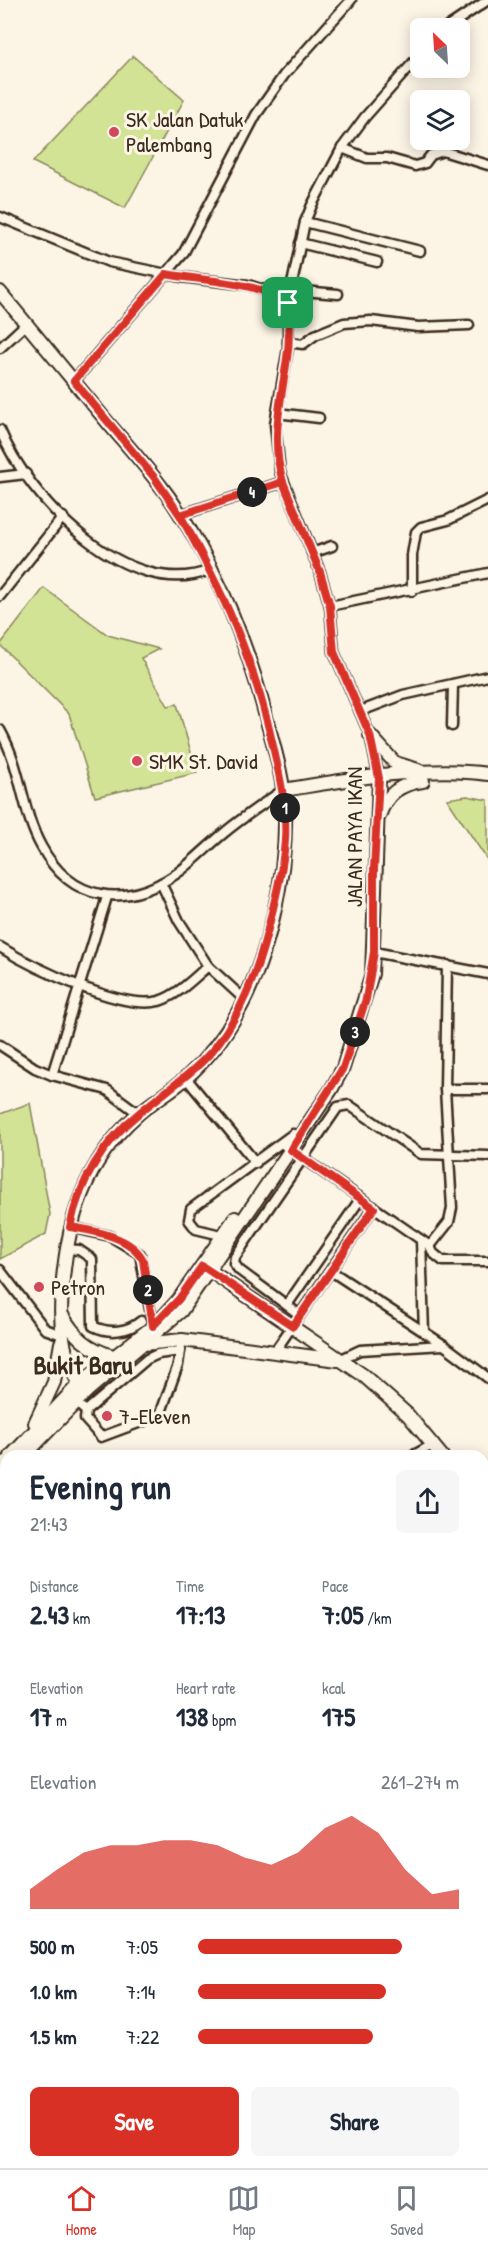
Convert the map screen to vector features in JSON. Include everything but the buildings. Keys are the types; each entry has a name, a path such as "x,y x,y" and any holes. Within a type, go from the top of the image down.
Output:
{"main road":[{"path":"0,292 154,477 180,515 210,570 233,615 255,674 283,790 285,840 278,888 259,968 244,999 212,1051 186,1078 138,1113 105,1148 91,1169 78,1197 66,1250 62,1335 50,1392 22,1450"},
{"path":"370,735 395,763 431,773"},
{"path":"283,790 431,773 482,774"},
{"path":"376,825 387,800 399,787 409,783 482,774"},
{"name":"JALAN PAYA IKAN","path":"288,1148 332,1090 343,1068 370,982 374,952 379,778"},
{"name":"JALAN PAYA IKAN","path":"288,1148 293,1134 324,1088 357,1028"},
{"path":"23,1450 76,1402 82,1388 142,1345 181,1311 206,1269 288,1148"},
{"path":"23,1450 113,1356 147,1323 179,1299 206,1269"},
{"path":"206,1269 297,1320 339,1360 381,1390 438,1450"},
{"path":"62,1314 78,1338 94,1350 113,1356"},
{"path":"62,1335 68,1362 82,1388"},
{"path":"142,1345 151,1341 181,1346 275,1351 339,1360"}],"street":[{"path":"74,381 183,254 256,115 284,75 351,0"},
{"path":"461,18 488,0"},
{"name":"JALAN PAYA IKAN","path":"379,778 370,735 334,652 330,606 312,553 283,482 277,457 277,413 288,342 288,303 305,222 325,177 342,148 410,67"},
{"path":"342,148 367,158 387,158 416,166 425,163 431,154 443,151 488,165"},
{"path":"0,217 109,262 166,274 248,285 273,293 288,303"},
{"path":"305,222 420,251"},
{"path":"300,243 377,262"},
{"path":"291,290 339,294"},
{"path":"288,342 303,344 321,332 344,323 372,321 417,327 469,325"},
{"path":"0,348 26,324"},
{"path":"277,413 319,418"},
{"path":"0,430 26,474 63,518 84,538 145,572 182,578 210,570"},
{"path":"0,477 26,474"},
{"path":"180,515 283,482"},
{"path":"412,591 412,555 416,532 421,527 448,520 488,500"},
{"path":"1,591 63,518"},
{"path":"312,553 332,546"},
{"path":"330,606 412,591 488,573"},
{"path":"361,711 403,695 488,676"},
{"path":"452,726 453,684"},
{"path":"0,730 16,764 33,830 47,857 76,885 107,897 124,897 161,883 176,874 223,833 283,790"},
{"path":"161,883 179,921 208,966 244,999"},
{"path":"52,1075 107,897"},
{"path":"0,946 48,974 108,995 138,1002 156,1002 181,989 208,966"},
{"path":"374,952 488,974"},
{"path":"430,1246 451,1216 445,1089 447,965"},
{"path":"0,1045 52,1075 107,1090 138,1113"},
{"path":"186,1078 256,1163"},
{"path":"445,1089 488,1089"},
{"path":"297,1320 287,1305 239,1270 234,1263 235,1257 337,1109 345,1105 371,1119 421,1154 488,1156"},
{"path":"227,1238 196,1229 189,1214 196,1205 293,1134"},
{"path":"288,1148 430,1246 433,1253 443,1261 488,1261"},
{"path":"287,1305 361,1198"},
{"path":"275,1351 374,1208"},
{"path":"66,1250 79,1250 92,1260 91,1318 93,1326 102,1330 128,1330 147,1323 143,1260 140,1254 111,1236 70,1227"},
{"path":"421,1240 423,1332"},
{"path":"0,1270 45,1329 62,1335"},
{"path":"331,1271 444,1345 488,1378"},
{"path":"339,1360 360,1350 444,1345"},
{"path":"181,1346 178,1365 160,1415 101,1437 85,1419 86,1412 147,1359 181,1346"},
{"path":"76,1402 86,1412"},
{"path":"423,1450 434,1444"}],"green space":[{"path":"133,56 184,100 125,208 33,162"},
{"path":"44,588 108,635 159,649 141,658 168,706 177,704 197,773 95,797 69,714 0,645"},
{"path":"467,796 488,800 488,861 447,799"},
{"path":"30,1103 50,1214 46,1234 0,1259 0,1114"}],"place":[{"name":"SK Jalan Datuk Palembang","path":"114,132"},
{"name":"SMK St. David","path":"137,761"},
{"name":"Petron","path":"39,1287"},
{"name":"7-Eleven","path":"107,1416"}],"district":[{"name":"Bukit Baru","path":"83,1364"}],"route":[{"path":"288,303 273,293 248,285 166,274 74,381 154,477 180,515 232,499 283,482 320,572 330,606 331,636 338,667 361,711 370,735 379,778 374,869 374,952 366,999 343,1068 332,1090 291,1150 374,1208 293,1326 202,1266 179,1299 153,1326 143,1260 140,1254 111,1236 70,1227 78,1197 91,1169 105,1148 138,1113 186,1078 212,1051 238,1012 259,968 278,888 285,840 285,806 271,735 255,674 233,615 180,515 283,482 277,457 275,424 288,348 288,303"}]}
